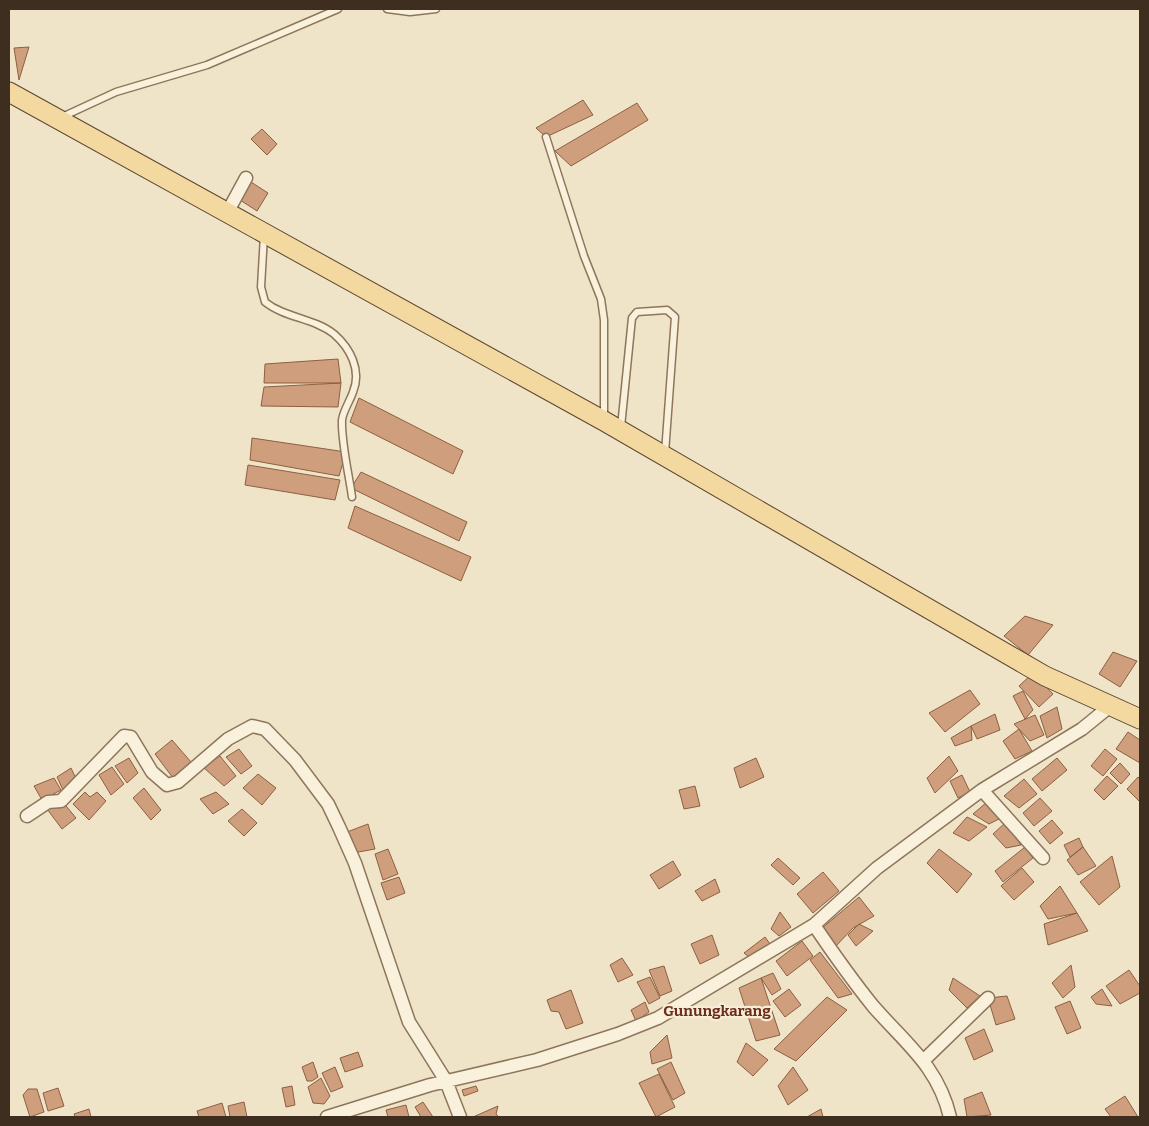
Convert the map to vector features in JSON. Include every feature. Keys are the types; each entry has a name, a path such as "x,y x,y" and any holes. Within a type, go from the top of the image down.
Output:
{"main road":[{"path":"9,92 604,421 1045,676 1140,720"}],"street":[{"path":"227,213 246,178"},
{"path":"327,1117 446,1081 537,1060 618,1034 658,1018 814,925 877,868 982,790 1075,734 1109,707"},
{"path":"28,816 48,802 61,801 124,736 131,737 152,772 167,785 178,782 213,751 242,730 257,726 265,729 295,760 328,804 355,864 410,1022 446,1081 460,1117"},
{"path":"982,790 1043,858"},
{"path":"814,925 852,980 924,1060 936,1077 950,1117"},
{"path":"924,1060 988,998"}],"lane":[{"path":"57,119 116,92 208,65 338,9"},
{"path":"387,9 410,12 436,9"},
{"path":"546,137 584,256 602,299 604,320 604,421"},
{"path":"264,234 261,287 265,302 278,310 332,333 347,346 352,357 356,375 355,389 342,422 352,497"},
{"path":"621,431 632,318 637,312 667,310 675,317 665,456"}],"building":[{"path":"29,47 19,80 14,48"},
{"path":"583,100 593,115 546,137 536,128"},
{"path":"637,103 648,120 571,166 555,151"},
{"path":"262,129 277,144 267,155 251,139"},
{"path":"251,182 268,193 257,211 240,200"},
{"path":"338,359 341,383 264,383 265,364"},
{"path":"341,383 338,407 261,406 264,387"},
{"path":"359,398 463,451 453,474 350,422"},
{"path":"252,438 346,452 339,476 250,460"},
{"path":"248,465 340,480 335,500 245,485"},
{"path":"361,472 467,522 459,541 351,488"},
{"path":"355,506 471,557 461,581 348,528"},
{"path":"1025,616 1053,625 1028,655 1004,636"},
{"path":"1113,652 1137,661 1120,687 1099,674"},
{"path":"1033,673 1053,694 1039,707 1019,686"},
{"path":"970,690 980,704 945,732 929,713"},
{"path":"1023,691 1033,710 1025,719 1013,696"},
{"path":"1057,707 1062,729 1047,738 1040,716"},
{"path":"995,714 1000,730 977,739 971,726"},
{"path":"1035,715 1044,735 1030,741 1014,724"},
{"path":"971,726 972,740 955,746 951,738"},
{"path":"1019,729 1032,751 1015,759 1003,741"},
{"path":"1128,732 1140,740 1140,763 1116,749"},
{"path":"172,740 191,762 173,778 155,754"},
{"path":"239,749 252,766 241,774 226,757"},
{"path":"1105,749 1117,759 1103,776 1091,766"},
{"path":"220,756 236,776 224,786 203,767"},
{"path":"949,756 958,771 935,793 927,778"},
{"path":"129,758 138,773 127,783 115,766"},
{"path":"756,758 764,777 740,788 734,768"},
{"path":"1057,758 1067,770 1042,791 1032,779"},
{"path":"1120,763 1130,774 1121,784 1110,773"},
{"path":"112,767 124,784 111,795 99,775"},
{"path":"71,768 77,781 63,790 57,777"},
{"path":"258,774 276,788 262,805 243,788"},
{"path":"962,775 970,792 958,798 950,781"},
{"path":"1107,776 1118,786 1104,800 1094,790"},
{"path":"1138,777 1140,779 1140,802 1127,789"},
{"path":"54,778 61,790 42,800 34,786"},
{"path":"1024,779 1037,794 1019,808 1004,796"},
{"path":"695,786 700,806 684,809 679,790"},
{"path":"144,788 161,810 151,820 133,798"},
{"path":"85,792 90,797 97,792 106,801 89,820 73,804"},
{"path":"216,792 229,804 213,814 200,799"},
{"path":"1040,798 1052,811 1034,826 1023,813"},
{"path":"62,801 76,818 62,829 47,809"},
{"path":"987,802 1001,818 989,824 973,814"},
{"path":"242,809 257,823 244,836 228,821"},
{"path":"967,817 987,827 969,841 953,833"},
{"path":"1052,820 1063,833 1050,844 1039,831"},
{"path":"1005,823 1021,845 1006,848 993,834"},
{"path":"368,824 375,849 353,853 347,832"},
{"path":"1079,838 1083,847 1070,857 1064,845"},
{"path":"1025,847 1033,858 1003,882 995,871"},
{"path":"1083,847 1096,866 1078,875 1067,860"},
{"path":"388,849 398,874 383,880 375,854"},
{"path":"939,849 972,874 957,893 927,863"},
{"path":"1112,856 1120,887 1099,905 1080,882"},
{"path":"778,858 800,878 793,885 771,865"},
{"path":"673,861 681,875 659,889 650,875"},
{"path":"1022,868 1034,882 1014,900 1001,886"},
{"path":"823,872 839,891 813,913 797,894"},
{"path":"399,877 405,893 387,900 381,883"},
{"path":"715,879 720,892 702,901 695,891"},
{"path":"1060,886 1077,913 1048,919 1040,906"},
{"path":"859,897 874,916 853,928 835,947 821,929"},
{"path":"780,912 791,927 779,936 771,929"},
{"path":"1077,913 1088,931 1048,945 1044,924"},
{"path":"859,924 873,931 856,946 848,935"},
{"path":"712,935 719,955 700,964 691,944"},
{"path":"765,937 775,951 749,957 744,953"},
{"path":"802,941 813,956 787,976 776,961"},
{"path":"820,952 852,994 838,998 810,960"},
{"path":"622,958 633,975 618,982 610,965"},
{"path":"1071,965 1075,987 1063,998 1052,983"},
{"path":"664,966 672,991 660,996 649,970"},
{"path":"1129,970 1140,986 1140,993 1120,1004 1106,986"},
{"path":"773,973 781,989 772,995 761,978"},
{"path":"650,977 660,998 649,1004 637,982"},
{"path":"761,978 780,1035 756,1041 739,988"},
{"path":"953,978 980,996 967,1008 949,990"},
{"path":"789,989 801,1005 785,1017 773,1001"},
{"path":"1102,989 1112,1006 1096,1004 1091,997"},
{"path":"571,990 583,1023 566,1029 559,1012 551,1011 547,1000"},
{"path":"1007,996 1015,1019 996,1025 988,998"},
{"path":"827,997 847,1010 796,1061 774,1049"},
{"path":"1070,1001 1081,1028 1067,1034 1055,1007"},
{"path":"645,1002 649,1012 636,1021 631,1010"},
{"path":"984,1029 993,1051 974,1060 965,1038"},
{"path":"667,1035 672,1058 652,1064 650,1052"},
{"path":"746,1043 768,1060 753,1076 737,1062"},
{"path":"358,1052 363,1066 345,1072 340,1058"},
{"path":"313,1062 318,1077 312,1081 307,1081 302,1067"},
{"path":"671,1062 685,1093 673,1100 657,1069"},
{"path":"335,1067 343,1087 331,1092 322,1073"},
{"path":"793,1067 808,1090 788,1105 778,1086"},
{"path":"659,1074 675,1107 656,1117 639,1083"},
{"path":"321,1078 330,1096 324,1104 313,1103 308,1087"},
{"path":"292,1086 295,1105 286,1107 282,1088"},
{"path":"476,1086 478,1091 464,1096 462,1090"},
{"path":"58,1088 64,1106 48,1111 43,1093"},
{"path":"28,1089 37,1089 44,1112 30,1117 23,1095"},
{"path":"982,1092 991,1115 967,1117 964,1099"},
{"path":"1125,1096 1138,1117 1111,1117 1105,1109"},
{"path":"244,1102 247,1117 230,1117 228,1106"},
{"path":"423,1102 433,1117 421,1117 415,1107"},
{"path":"222,1103 226,1117 199,1117 197,1111"},
{"path":"406,1105 409,1117 388,1117 386,1110"},
{"path":"498,1106 496,1114 499,1117 473,1117"},
{"path":"89,1109 91,1117 75,1117 74,1114"},
{"path":"821,1109 823,1117 807,1117"}],"district":[{"name":"Gunungkarang","path":"717,1011"}]}
